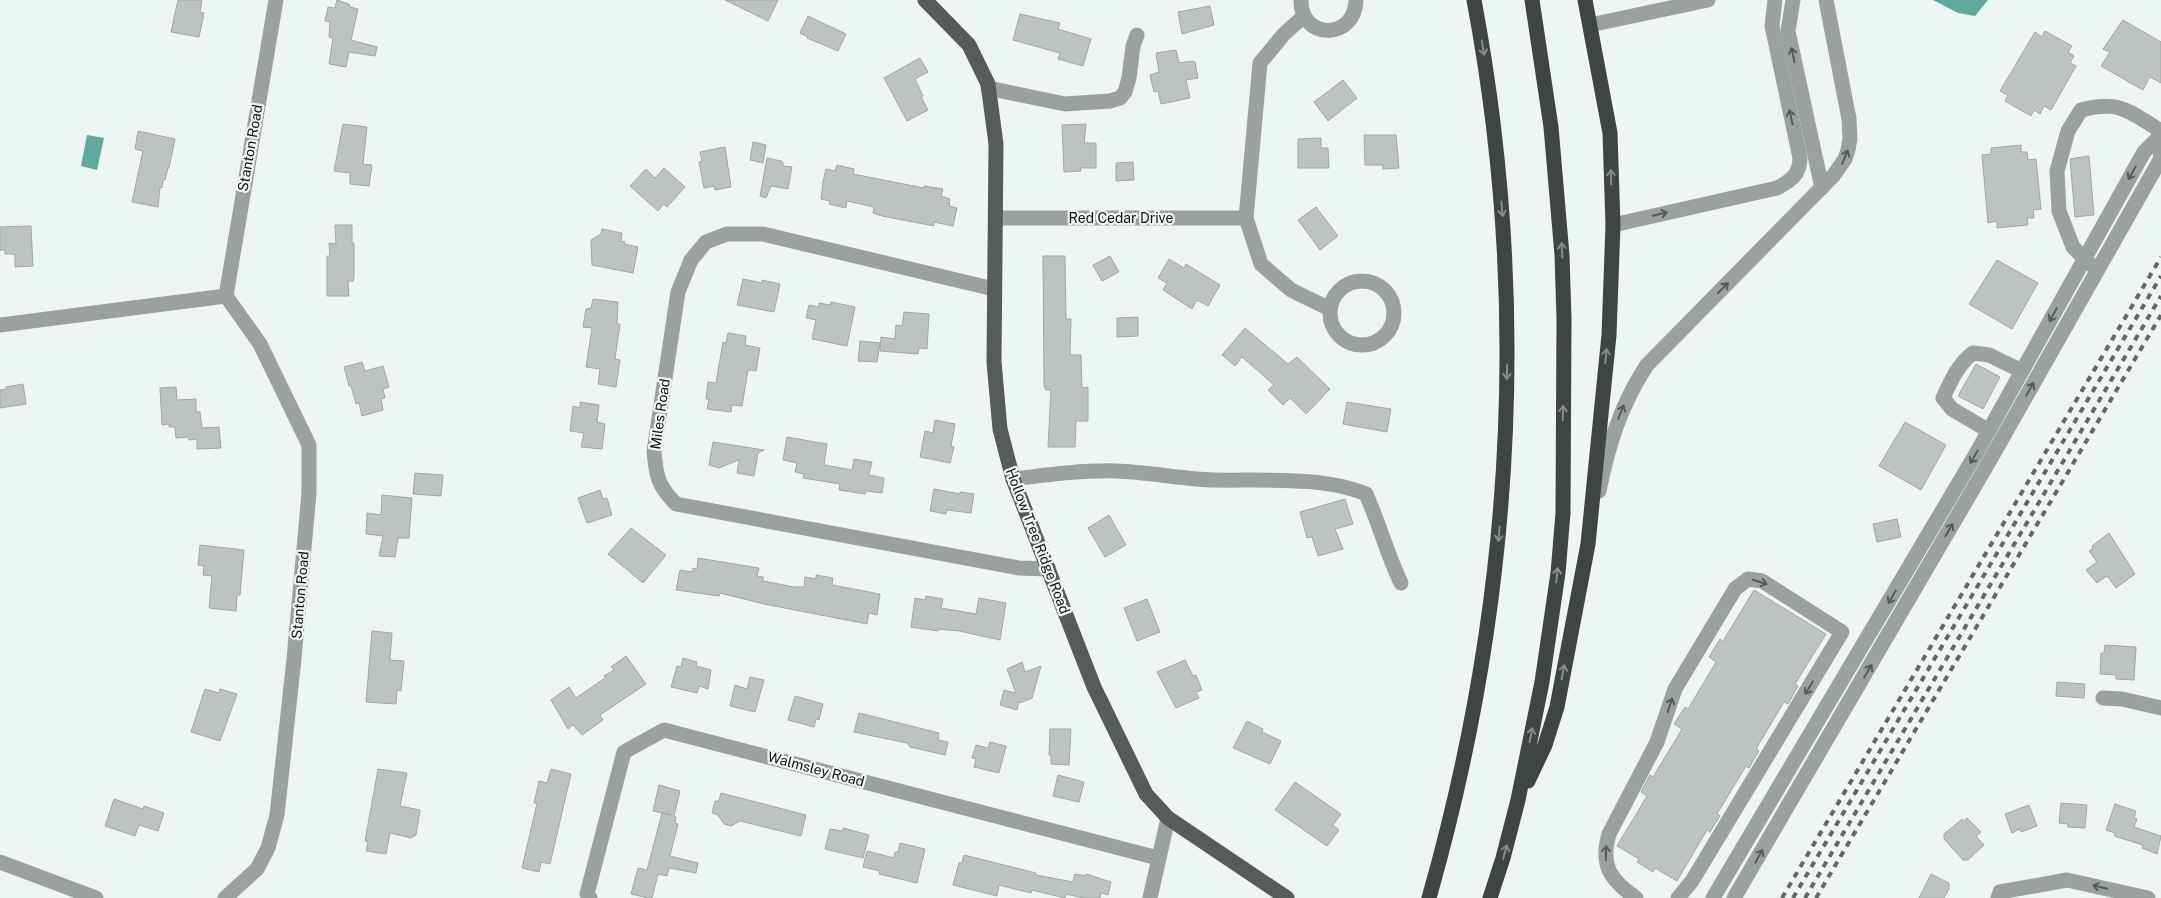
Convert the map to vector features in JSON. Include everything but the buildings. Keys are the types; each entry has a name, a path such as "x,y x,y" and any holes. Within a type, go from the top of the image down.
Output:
{"highway":[{"path":"1428,898 1458,786 1480,679 1492,598 1504,473 1508,347 1503,220 1490,94 1474,0"},
{"path":"1490,898 1503,858 1518,800 1548,645 1558,573 1563,513 1564,319 1562,255 1551,127 1532,0"},
{"path":"1518,800 1545,746 1556,707 1588,544 1608,335 1613,225 1610,133 1586,0"}],"main road":[{"name":"Hollow Tree Ridge Road","path":"925,0 969,45 988,88 996,144 994,362 1000,429 1013,479 1094,687 1146,794 1168,818 1287,898"}],"street":[{"name":"Stanton Road","path":"225,898 257,869 268,848 277,814 294,659 309,493 309,445 260,344 226,296 276,0"},
{"path":"1300,0 1304,16 1310,24 1318,29 1328,31 1338,30 1346,25 1352,17 1356,0"},
{"path":"1590,25 1708,0"},
{"path":"1613,225 1776,188 1793,178 1798,171 1800,158 1772,26 1775,0"},
{"path":"1793,0 1788,31 1822,188"},
{"path":"1588,544 1606,458 1622,408 1647,365 1822,188 1840,168 1845,159 1850,139 1850,119 1826,0"},
{"path":"1304,16 1284,34 1260,63 1246,218 1261,264 1291,290 1330,309"},
{"path":"988,88 1065,104 1110,101 1120,98 1125,92 1129,78 1133,46 1137,35"},
{"path":"1713,898 1989,431 2022,371 2084,260 2144,152 2161,133 2122,108 2102,105 2082,110 2068,130 2057,172 2059,211 2073,247 2084,260 2097,270"},
{"path":"1734,898 1946,536 2160,160 2161,152"},
{"name":"Red Cedar Drive","path":"996,218 1246,218"},
{"name":"Miles Road","path":"994,289 763,234 727,234 706,242 691,260 678,292 654,451 655,473 662,490 676,504 1019,568 1049,569"},
{"path":"1357,282 1374,283 1384,290 1391,299 1394,310 1392,322 1387,332 1378,340 1367,344 1355,344 1344,340 1336,332 1331,321 1330,309 1334,298 1341,288 1357,282"},
{"path":"0,325 226,296"},
{"path":"1989,431 1952,409 1944,398 1951,380 1964,359 1973,353 1989,355 2022,371"},
{"path":"1013,479 1115,471 1208,479 1318,482 1350,487 1366,494 1376,517 1390,560 1402,583"},
{"path":"1629,896 1606,867 1604,850 1609,834 1657,742 1675,689 1735,589 1748,579 1762,581 1842,632 1692,881 1678,898"},
{"path":"2103,698 2161,708"},
{"name":"Walmsley Road","path":"590,898 587,894 624,752 664,730 1158,858"},
{"path":"1150,898 1168,818"},
{"path":"0,862 96,898"},
{"path":"1998,898 2000,892 2067,880 2148,898"}],"shaded area":[{"path":"1933,0 1988,0 1975,16 1958,13"},
{"path":"87,135 104,138 97,170 81,166"}],"railway":[{"path":"1782,898 2161,257"},
{"path":"1793,898 2161,276"},
{"path":"1805,898 2161,296"},
{"path":"1816,898 2161,315"}]}
